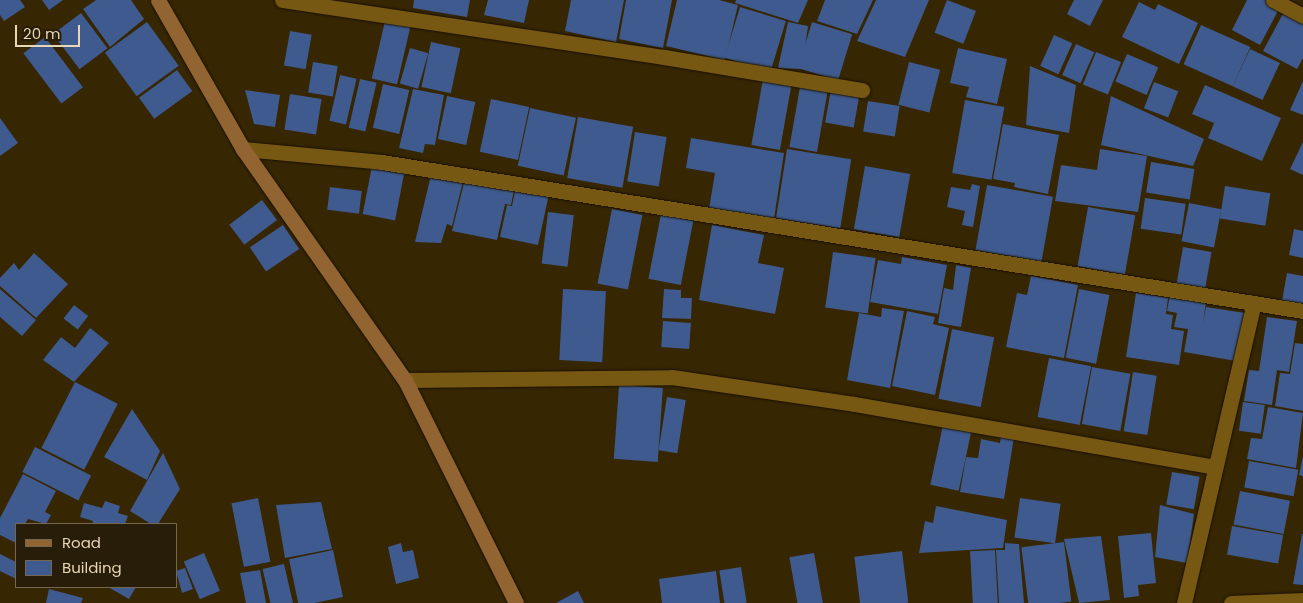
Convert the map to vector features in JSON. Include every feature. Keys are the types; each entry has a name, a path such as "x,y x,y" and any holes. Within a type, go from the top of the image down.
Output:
{"street":[{"path":"158,0 243,149 405,380 516,603"},
{"path":"282,0 664,56 862,90"},
{"path":"1273,0 1303,16"},
{"path":"243,149 392,164 1303,311"},
{"path":"1184,603 1254,303"},
{"path":"405,380 672,377 854,404 1215,467"},
{"path":"1231,603 1303,600"}],"building":[{"path":"0,0 20,0 25,7 4,21 0,15"},
{"path":"42,0 63,0 49,10"},
{"path":"96,0 131,0 144,19 110,47 83,9"},
{"path":"414,0 470,0 467,17 413,8"},
{"path":"488,0 529,0 524,23 484,15"},
{"path":"571,0 624,0 616,42 565,31"},
{"path":"626,0 672,0 663,48 619,39"},
{"path":"677,0 719,0 738,5 725,60 666,46"},
{"path":"736,0 808,0 798,23 735,3"},
{"path":"825,0 873,0 857,34 817,21"},
{"path":"876,0 929,0 905,57 857,41"},
{"path":"947,0 976,11 963,44 934,33"},
{"path":"1074,0 1103,0 1090,26 1067,14"},
{"path":"1247,0 1266,0 1280,7 1260,45 1232,30"},
{"path":"1139,2 1155,10 1158,4 1198,23 1179,64 1122,37"},
{"path":"740,7 786,21 770,72 725,58"},
{"path":"1286,8 1303,18 1303,58 1297,69 1263,51"},
{"path":"81,13 107,48 80,69 53,34"},
{"path":"385,21 410,27 397,84 372,78"},
{"path":"147,22 179,66 137,96 105,53"},
{"path":"788,22 808,26 802,69 778,68"},
{"path":"812,22 852,34 838,80 798,68"},
{"path":"1201,25 1250,47 1233,86 1184,64"},
{"path":"290,31 312,35 306,69 284,65"},
{"path":"1054,35 1072,43 1058,74 1040,66"},
{"path":"45,37 83,87 61,104 23,53"},
{"path":"431,42 460,48 451,93 421,87"},
{"path":"1076,44 1094,52 1080,83 1062,75"},
{"path":"410,48 428,53 418,89 400,84"},
{"path":"958,48 1007,59 997,104 966,97 969,87 950,83"},
{"path":"1250,49 1280,63 1263,100 1233,86"},
{"path":"1096,52 1121,62 1108,95 1083,84"},
{"path":"1127,54 1158,67 1147,95 1115,82"},
{"path":"313,62 338,66 333,97 308,93"},
{"path":"909,62 940,70 929,112 898,105"},
{"path":"1030,66 1076,85 1069,133 1026,125"},
{"path":"177,70 192,91 154,119 139,98"},
{"path":"340,75 357,79 346,125 329,121"},
{"path":"360,79 377,83 365,132 349,128"},
{"path":"763,79 792,84 780,150 751,145"},
{"path":"1303,81 1303,115 1290,110"},
{"path":"1154,82 1178,91 1168,117 1144,108"},
{"path":"383,84 409,90 399,134 373,128"},
{"path":"1205,85 1281,118 1262,161 1208,138 1214,123 1192,114"},
{"path":"800,87 828,92 817,152 789,147"},
{"path":"413,89 444,95 435,145 425,144 423,153 399,148"},
{"path":"831,89 860,94 854,128 825,122"},
{"path":"245,90 280,95 275,127 254,124"},
{"path":"290,94 322,99 316,135 284,130"},
{"path":"447,96 475,102 466,145 438,139"},
{"path":"1111,96 1204,139 1193,166 1101,145"},
{"path":"491,99 529,107 518,160 480,152"},
{"path":"965,100 1004,107 992,180 952,173"},
{"path":"868,101 900,106 895,137 863,132"},
{"path":"530,108 576,118 564,175 518,166"},
{"path":"578,117 633,127 622,188 567,178"},
{"path":"0,118 18,143 0,156"},
{"path":"1003,124 1059,135 1048,194 1014,187 1015,183 993,179"},
{"path":"635,132 667,137 659,186 627,181"},
{"path":"691,138 784,153 774,219 709,209 715,173 686,168"},
{"path":"1303,142 1303,175 1290,169"},
{"path":"787,149 851,159 840,228 776,218"},
{"path":"1100,149 1147,156 1138,212 1055,201 1061,165 1097,170"},
{"path":"1151,162 1194,169 1190,200 1146,193"},
{"path":"372,166 404,172 395,220 363,214"},
{"path":"865,166 910,174 899,237 854,229"},
{"path":"431,175 463,181 452,226 447,224 441,243 415,242"},
{"path":"465,179 514,190 511,205 505,204 497,240 452,231"},
{"path":"972,184 980,186 973,227 962,225 965,211 947,207 951,187 970,190"},
{"path":"987,185 1053,197 1042,262 976,250"},
{"path":"1225,186 1270,193 1265,226 1220,219"},
{"path":"330,187 362,191 359,214 327,210"},
{"path":"516,187 549,194 538,245 500,237 507,205 512,206"},
{"path":"1145,198 1186,204 1181,234 1141,229"},
{"path":"262,200 277,220 244,245 229,225"},
{"path":"1189,203 1221,209 1214,248 1182,241"},
{"path":"1088,207 1135,215 1125,274 1078,266"},
{"path":"612,209 642,215 628,290 597,284"},
{"path":"548,212 574,215 567,267 542,264"},
{"path":"661,214 693,220 681,285 648,279"},
{"path":"283,225 299,249 266,271 250,247"},
{"path":"712,225 764,235 758,263 784,268 775,314 699,300"},
{"path":"1294,229 1303,231 1303,258 1289,255"},
{"path":"1183,247 1212,252 1205,290 1176,285"},
{"path":"833,252 876,258 868,313 825,307"},
{"path":"34,253 68,284 36,318 0,286 0,278 14,263 19,270"},
{"path":"902,257 947,265 938,314 870,302 878,260 901,264"},
{"path":"956,265 971,268 961,327 938,323 944,288 953,290"},
{"path":"1287,273 1303,276 1303,304 1282,301"},
{"path":"1031,276 1078,285 1064,358 1006,347 1017,293 1027,295"},
{"path":"0,289 36,320 22,336 0,317"},
{"path":"563,289 606,291 602,362 559,360"},
{"path":"664,289 681,290 681,298 692,298 691,319 662,318"},
{"path":"1079,289 1109,295 1096,364 1066,358"},
{"path":"1136,293 1168,298 1166,314 1173,315 1171,329 1184,331 1179,365 1126,357"},
{"path":"1170,295 1206,302 1203,323 1206,307 1245,313 1236,361 1184,352 1188,329 1174,327 1177,313 1167,311"},
{"path":"74,305 88,316 78,329 64,318"},
{"path":"882,308 904,311 890,388 847,380 859,313 881,317"},
{"path":"907,311 935,317 933,324 949,328 935,395 892,386"},
{"path":"1267,317 1297,321 1289,372 1277,370 1272,405 1244,401 1249,370 1259,371"},
{"path":"663,321 691,323 689,349 661,347"},
{"path":"90,328 109,343 74,382 43,360 61,337 75,348"},
{"path":"952,329 994,337 981,407 938,399"},
{"path":"1295,343 1303,344 1303,411 1275,406 1280,373 1290,374"},
{"path":"1049,358 1091,366 1080,425 1038,417"},
{"path":"1092,367 1130,374 1120,431 1082,424"},
{"path":"1133,372 1157,376 1147,435 1124,431"},
{"path":"75,382 118,404 84,470 41,448"},
{"path":"619,385 663,388 658,462 614,459"},
{"path":"667,397 686,400 677,453 659,450"},
{"path":"1243,402 1265,405 1261,434 1239,431"},
{"path":"1268,407 1303,413 1296,468 1247,459 1251,438 1262,439"},
{"path":"132,409 160,451 147,480 104,457"},
{"path":"943,425 971,431 959,491 930,485"},
{"path":"1001,435 1014,437 1004,499 960,492 966,457 978,458 981,439 1000,443"},
{"path":"35,447 91,476 78,501 22,472"},
{"path":"163,453 180,489 159,523 149,523 130,511"},
{"path":"1303,456 1303,476 1299,475"},
{"path":"1249,461 1298,470 1294,496 1244,488"},
{"path":"1172,472 1200,477 1194,509 1166,504"},
{"path":"23,474 56,491 45,512 51,515 47,523 28,519 26,523 15,523 15,542 0,535 0,518"},
{"path":"1240,491 1290,501 1284,534 1234,524"},
{"path":"258,498 270,562 244,567 231,503"},
{"path":"1020,498 1061,504 1055,543 1014,538"},
{"path":"105,501 120,506 118,513 128,516 125,523 92,523 93,521 80,517 84,503 102,508"},
{"path":"321,502 332,549 285,558 276,505"},
{"path":"1160,505 1194,514 1187,563 1155,557"},
{"path":"936,506 1007,520 1003,548 919,553 925,521 933,523"},
{"path":"1232,526 1283,535 1278,564 1227,555"},
{"path":"1151,533 1156,583 1138,585 1139,596 1124,598 1118,536"},
{"path":"1303,534 1303,585 1293,584"},
{"path":"1101,536 1110,600 1079,603 1064,539"},
{"path":"1064,542 1071,602 1028,603 1021,547"},
{"path":"401,543 403,552 413,550 419,578 396,584 388,547"},
{"path":"1005,543 1019,544 1024,603 999,603 996,550 1005,550"},
{"path":"333,550 343,597 315,603 298,603 289,559"},
{"path":"995,550 998,603 973,603 970,551"},
{"path":"902,551 908,603 860,603 854,557"},
{"path":"204,553 220,591 200,599 184,562"},
{"path":"814,553 823,603 797,603 789,557"},
{"path":"0,554 15,562 15,578 0,571"},
{"path":"284,564 293,603 270,603 263,569"},
{"path":"741,567 747,603 724,603 719,570"},
{"path":"185,568 193,589 182,593 178,570"},
{"path":"260,570 266,603 246,603 240,573"},
{"path":"716,571 720,603 662,603 659,579"},
{"path":"110,588 135,588 129,599"},
{"path":"49,589 83,598 81,603 46,603"},
{"path":"578,591 584,603 556,603"}]}
